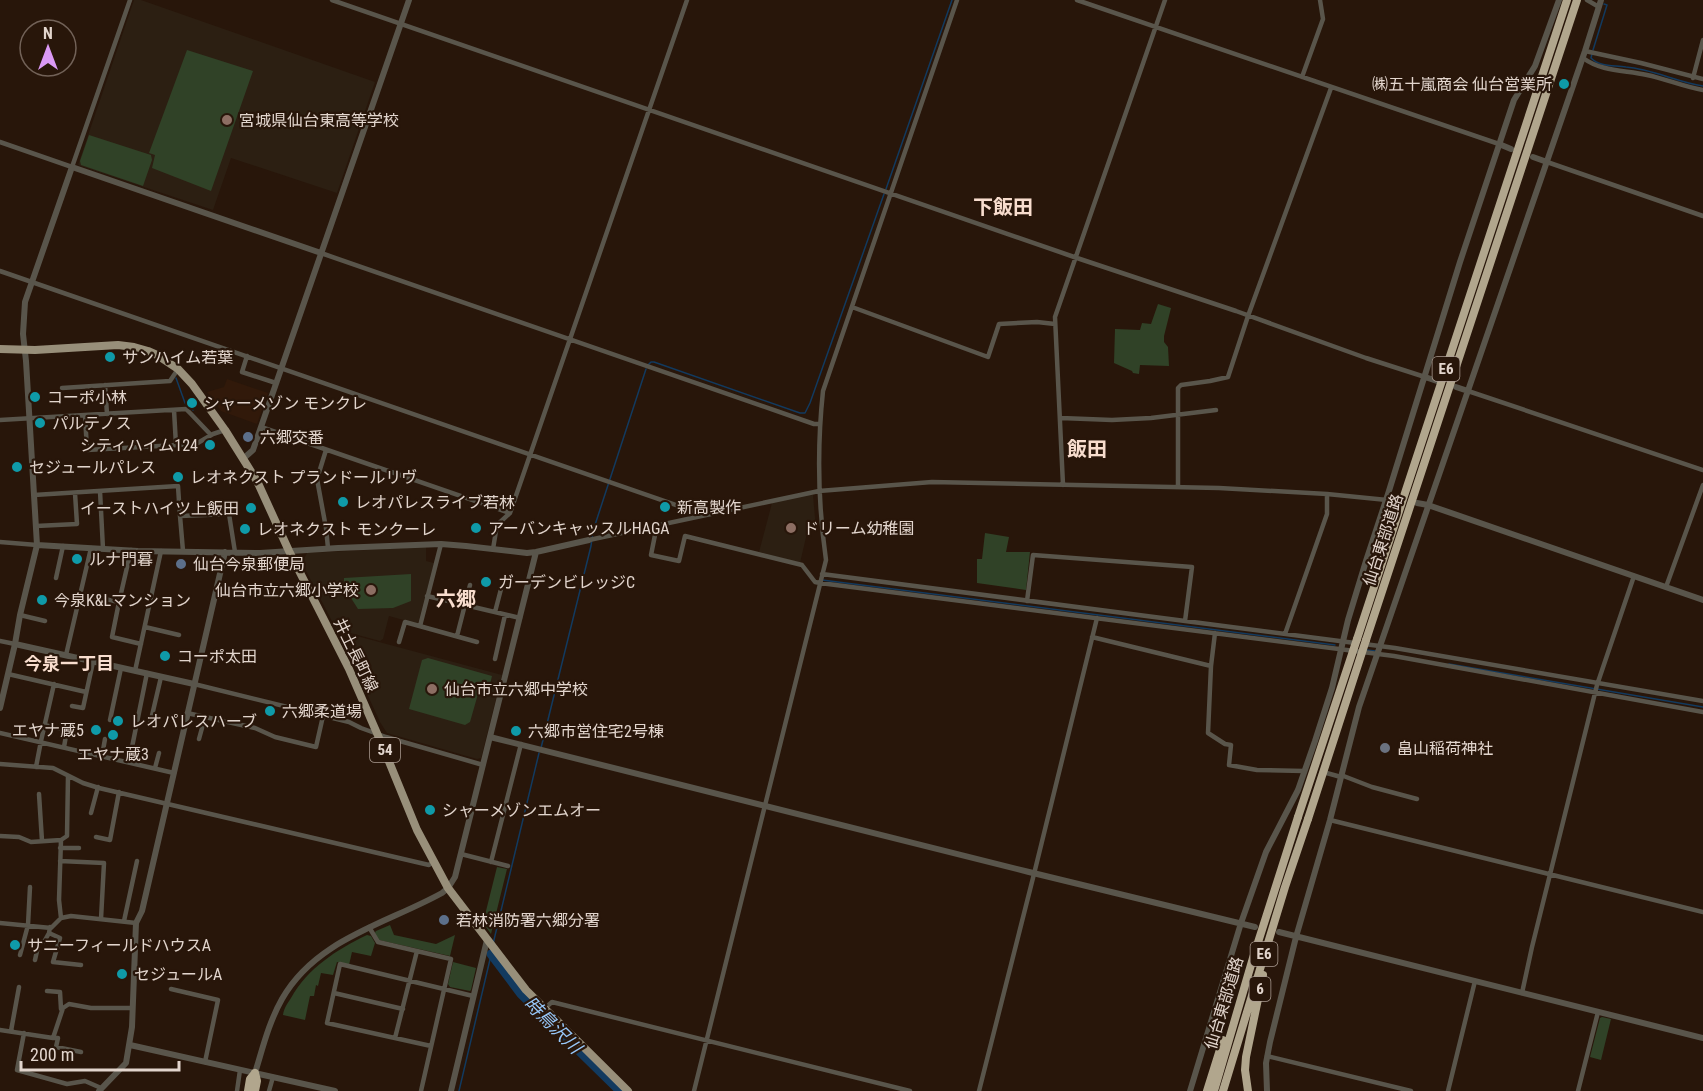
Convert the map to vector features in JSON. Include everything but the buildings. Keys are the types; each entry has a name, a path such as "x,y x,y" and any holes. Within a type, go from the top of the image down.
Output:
{"highway":[{"name":"仙台東部道路","path":"1539,100 1567,0"},
{"name":"仙台東部道路","path":"1214,1091 1248,975 1303,818 1539,100 1577,0"},
{"name":"仙台東部道路","path":"1223,1091 1285,887 1303,818"},
{"name":"6","path":"1248,1091 1245,1070 1247,1045 1285,887"},
{"name":"6","path":"1207,1091 1237,995 1248,975"},
{"path":"248,1091 250,1079 255,1072"},
{"path":"255,1072 257,1081 255,1091"}],"main road":[{"name":"井土長町線","path":"0,349 126,345 158,355 178,369 192,384 244,458 257,482 349,669 378,734 405,805 448,888 526,990 628,1091"}],"street":[{"path":"0,708 38,545 23,334 24,310 31,282 130,0"},
{"path":"332,0 1437,381"},
{"path":"244,458 253,450 408,0"},
{"path":"493,549 497,525 510,513 687,0"},
{"path":"694,1091 826,560 819,491 823,391 957,0"},
{"path":"1077,0 1511,149"},
{"path":"1063,485 1055,317 1165,0"},
{"path":"1302,77 1323,19 1320,0"},
{"path":"1190,1091 1241,923 1266,852 1298,790 1332,688 1366,561 1499,144 1514,100 1535,66 1559,0"},
{"path":"1267,1091 1267,1056 1296,937 1330,820 1359,707 1585,54 1600,3 1587,0"},
{"path":"1693,78 1703,40"},
{"path":"1585,54 1641,63 1703,80"},
{"path":"1585,54 1592,65 1650,76 1688,88 1703,90"},
{"path":"1178,487 1178,388 1181,385 1228,377 1331,88"},
{"path":"0,142 814,423 820,423"},
{"path":"1533,157 1703,216"},
{"path":"0,271 699,513 701,516"},
{"path":"852,307 988,357 999,324 1037,322 1055,324"},
{"path":"247,356 242,372 276,383"},
{"path":"62,388 170,381 178,369"},
{"path":"105,385 107,414"},
{"path":"1456,387 1703,470"},
{"path":"174,410 176,445"},
{"path":"0,420 186,410 211,435"},
{"path":"1061,418 1112,420 1151,418 1216,410"},
{"path":"84,415 87,450 196,444 225,430"},
{"path":"261,427 510,513"},
{"path":"326,450 317,479 328,548"},
{"path":"0,542 103,549 260,554 328,548 441,544 527,553 819,491 932,482 1178,487 1327,494 1397,501"},
{"path":"1666,587 1703,485"},
{"path":"34,495 178,486 183,551"},
{"path":"100,491 103,549"},
{"path":"36,526 77,524 75,493"},
{"path":"1285,634 1327,514 1327,494"},
{"path":"1417,503 1703,600"},
{"path":"180,516 229,514 236,552"},
{"path":"657,525 651,555 680,561 685,536 802,565 815,582 821,578 1028,601 1343,641 1379,650 1596,688 1703,702"},
{"path":"420,626 441,544"},
{"path":"56,578 63,546"},
{"path":"66,655 91,548"},
{"path":"131,550 112,637 141,644"},
{"path":"135,671 161,551"},
{"path":"24,1033 17,1070 66,1084 85,1081 100,1090 126,1063 130,1045 136,923 142,911 225,552"},
{"path":"255,1072 272,1018 283,997 298,977 317,958 369,927 436,896 448,888 456,876 536,552"},
{"path":"1028,601 1033,555 1192,567 1185,621"},
{"path":"1522,993 1596,688 1634,576"},
{"path":"821,578 1097,618 1341,649 1379,650 1596,688 1703,712"},
{"path":"457,636 470,585"},
{"path":"495,612 501,589"},
{"path":"80,594 119,602"},
{"path":"427,596 520,618"},
{"path":"20,615 45,621"},
{"path":"495,660 505,615"},
{"path":"979,1091 1035,874 1097,618"},
{"path":"399,642 405,622 477,642"},
{"path":"145,627 179,635"},
{"path":"1215,633 1210,666 1208,734 1231,745 1229,765 1257,770 1305,769 1341,776 1417,799"},
{"path":"1092,638 1210,666"},
{"path":"0,640 349,722 378,734 483,765"},
{"path":"498,645 512,648"},
{"path":"72,706 83,708 93,662"},
{"path":"110,720 121,668"},
{"path":"129,762 147,673"},
{"path":"8,674 86,692"},
{"path":"150,724 161,677"},
{"path":"36,767 54,684"},
{"path":"188,713 316,747 323,716"},
{"path":"199,739 205,717"},
{"path":"44,724 76,731"},
{"path":"64,747 67,730"},
{"path":"0,733 174,773"},
{"path":"490,737 1255,927"},
{"path":"102,756 105,739"},
{"path":"491,862 521,744"},
{"path":"156,768 159,753"},
{"path":"0,764 53,768 98,787 429,865 433,862"},
{"path":"0,837 20,837 31,842 61,840 68,836 68,776"},
{"path":"92,813 98,787"},
{"path":"96,837 110,840 119,792"},
{"path":"39,794 42,841"},
{"path":"1330,820 1703,912"},
{"path":"61,840 59,900 61,918"},
{"path":"60,848 79,848"},
{"path":"461,854 508,866"},
{"path":"60,861 104,863 101,919"},
{"path":"124,921 137,861"},
{"path":"20,956 28,925 30,887"},
{"path":"34,960 39,942 44,942 49,930 61,918 71,916 136,923"},
{"path":"0,923 28,925 49,930 60,938 53,962 81,965"},
{"path":"369,927 378,942 451,959 421,1091"},
{"path":"1279,932 1703,1038"},
{"path":"451,1091 488,941"},
{"path":"395,1038 417,951"},
{"path":"431,1046 327,1023 340,964 473,996"},
{"path":"1448,1091 1474,981"},
{"path":"11,1031 19,987"},
{"path":"171,989 218,1000 205,1062"},
{"path":"48,991 60,992 61,1012"},
{"path":"334,993 403,1009"},
{"path":"545,1008 552,1002 910,1091"},
{"path":"52,1038 63,1008 69,1004 91,1008 132,1008"},
{"path":"1578,1091 1599,1012"},
{"path":"0,1030 58,1038 57,1047 81,1052"},
{"path":"130,1045 335,1091"},
{"path":"1267,1056 1411,1091"},
{"path":"237,1091 240,1070"},
{"path":"269,1091 273,1077"}],"shaded area":[{"name":"宮城県仙台東高等学校","path":"134,0 141,0 375,82 337,193 231,158 213,210 78,165"},
{"path":"227,379 268,393 257,424 221,411 207,392 224,387"},
{"name":"ドリーム幼稚園","path":"813,495 816,529 807,533 800,563 759,552 772,503"},
{"name":"仙台市立六郷小学校","path":"426,547 426,561 434,563 418,624 389,616 383,639 380,641 336,629 302,563 307,553"},
{"name":"仙台市立六郷中学校","path":"353,635 502,675 481,758 477,759 387,733 348,652"}],"green space":[{"path":"187,50 253,71 211,191 152,168 155,155 149,153"},
{"path":"89,135 151,155 152,160 143,186 81,165 80,161"},
{"path":"1158,304 1171,308 1164,336 1164,342 1168,347 1169,366 1140,365 1139,374 1114,363 1115,329 1140,330 1142,323 1151,324"},
{"path":"985,533 1009,537 1006,552 1030,552 1026,590 977,583 977,559 982,559"},
{"path":"411,574 411,601 393,608 358,609 344,587 344,578"},
{"path":"428,658 492,676 489,689 480,687 470,722 465,725 409,709 422,660"},
{"path":"497,867 507,869 491,934 483,923"},
{"path":"390,925 394,935 436,944 455,935 450,956 379,940 374,934 376,931"},
{"path":"367,935 371,936 375,943 371,956 352,952 349,965 337,962 333,975 321,973 314,996 310,996 305,1020 283,1015 298,987 314,969 344,947"},
{"path":"453,962 476,968 470,991 450,987 448,984"},
{"path":"1602,1017 1611,1019 1601,1060 1590,1057"}],"waterway":[{"path":"886,189 952,0"},
{"path":"1593,50 1607,5 1604,4"},
{"path":"1592,54 1591,58 1603,64 1636,68 1703,86"},
{"path":"648,365 654,362 805,413 884,194"},
{"path":"541,748 593,531 646,369"},
{"path":"176,378 185,403 193,410"},
{"path":"822,580 1335,645"},
{"path":"1366,650 1376,651"},
{"path":"1449,664 1703,707"},
{"path":"493,944 539,753"},
{"path":"459,1091 492,951"},
{"name":"時鳥沢川","path":"491,954 521,994 620,1091"}],"place":[{"name":"㈱五十嵐商会 仙台営業所","path":"1564,84"},
{"name":"宮城県仙台東高等学校","path":"227,120"},
{"name":"サンハイム若葉","path":"110,357"},
{"name":"コーポ小林","path":"35,397"},
{"name":"シャーメゾン モンクレ","path":"192,403"},
{"name":"パルテノス","path":"40,423"},
{"name":"六郷交番","path":"248,437"},
{"name":"シティハイム124","path":"210,445"},
{"name":"セジュールパレス","path":"17,467"},
{"name":"レオネクスト プランドールリヴ","path":"178,477"},
{"name":"レオパレスライブ若林","path":"343,502"},
{"name":"新高製作","path":"665,507"},
{"name":"イーストハイツ上飯田","path":"251,508"},
{"name":"アーバンキャッスルHAGA","path":"476,528"},
{"name":"ドリーム幼稚園","path":"791,528"},
{"name":"レオネクスト モンクーレ","path":"245,529"},
{"name":"ルナ門暮","path":"77,559"},
{"name":"仙台今泉郵便局","path":"181,564"},
{"name":"ガーデンビレッジC","path":"486,582"},
{"name":"仙台市立六郷小学校","path":"371,590"},
{"name":"今泉K&Lマンション","path":"42,600"},
{"name":"コーポ太田","path":"165,656"},
{"name":"仙台市立六郷中学校","path":"432,689"},
{"name":"六郷柔道場","path":"270,711"},
{"name":"レオパレスハーブ","path":"118,721"},
{"name":"エヤナ蔵5","path":"96,730"},
{"name":"六郷市営住宅2号棟","path":"516,731"},
{"name":"エヤナ蔵3","path":"113,735"},
{"name":"畠山稲荷神社","path":"1385,748"},
{"name":"シャーメゾンエムオー","path":"430,810"},
{"name":"若林消防署六郷分署","path":"444,920"},
{"name":"サニーフィールドハウスA","path":"15,945"},
{"name":"セジュールA","path":"122,974"}],"district":[{"name":"下飯田","path":"1003,207"},
{"name":"飯田","path":"1087,449"},
{"name":"六郷","path":"456,599"},
{"name":"今泉一丁目","path":"69,663"}]}
